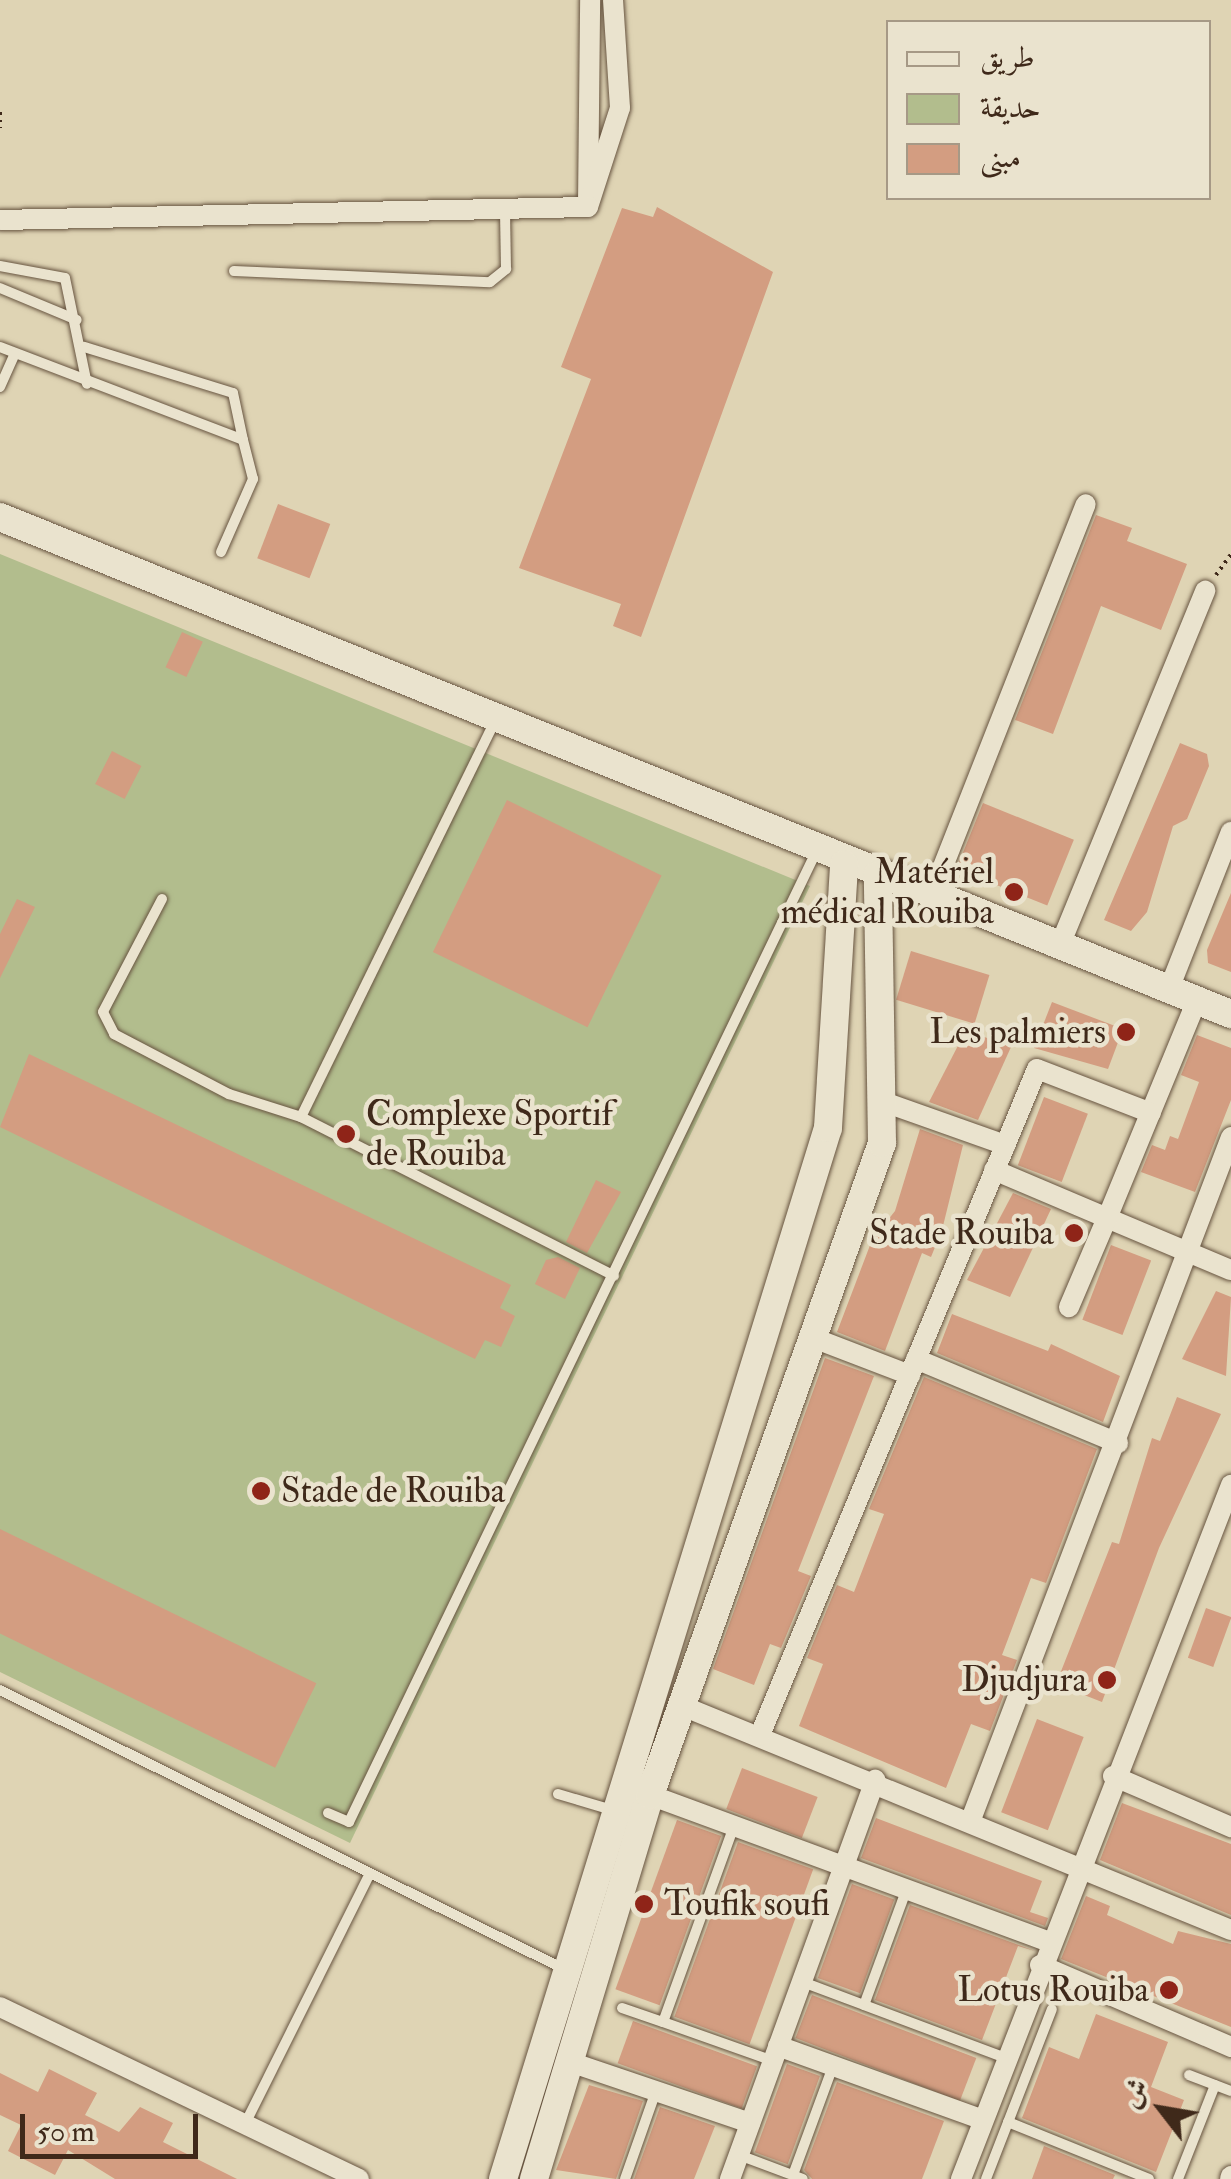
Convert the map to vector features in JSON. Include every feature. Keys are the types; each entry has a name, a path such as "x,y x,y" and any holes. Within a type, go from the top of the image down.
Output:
{"street":[{"path":"588,207 590,0"},
{"path":"588,207 620,108 613,0"},
{"path":"0,220 588,207"},
{"path":"932,898 1086,504"},
{"path":"0,517 844,864 1060,944 1231,1014"},
{"path":"1060,944 1205,592"},
{"path":"1169,989 1231,832"},
{"path":"534,2179 574,2063 650,1795 667,1703 828,1128 844,864"},
{"path":"504,2179 618,1812 667,1703 816,1339 882,1143 878,875"},
{"path":"1069,1307 1196,1000"},
{"path":"760,1735 1037,1069 1150,1113"},
{"path":"881,1101 1005,1145"},
{"path":"970,1822 1118,1443 1231,1137"},
{"path":"994,1170 1231,1270"},
{"path":"816,1339 913,1367 1118,1443"},
{"path":"961,2179 1078,1863 1231,1485"},
{"path":"667,1703 875,1780 1231,1930"},
{"path":"1113,1776 1231,1827"},
{"path":"730,2179 840,1864 875,1780"},
{"path":"650,1795 1049,1942"},
{"path":"1040,1965 1231,2047"},
{"path":"0,2007 359,2179"},
{"path":"776,2054 833,2066 983,2120"},
{"path":"574,2063 750,2124"}],"lane":[{"path":"234,271 490,282 506,269 505,210"},
{"path":"0,266 65,278 84,347 87,384"},
{"path":"0,288 77,320"},
{"path":"0,347 87,384 243,440"},
{"path":"84,347 233,393 253,479 221,552"},
{"path":"0,386 15,354"},
{"path":"301,1117 496,718"},
{"path":"328,1813 350,1822 816,852"},
{"path":"162,899 104,1012 114,1034 229,1094 301,1117 614,1276"},
{"path":"0,1690 570,1972"},
{"path":"558,1794 618,1812"},
{"path":"663,2022 734,1826"},
{"path":"245,2124 370,1873"},
{"path":"864,2005 906,1891"},
{"path":"800,1982 1006,2058"},
{"path":"622,2008 776,2054"},
{"path":"986,2179 1052,2008"},
{"path":"739,2154 798,2177 833,2066"},
{"path":"1189,2075 1231,2091"},
{"path":"1178,2179 1215,2085"},
{"path":"625,2179 656,2091"},
{"path":"1008,2122 1149,2179"}],"path":[{"path":"0,112 0,128"}],"green space":[{"name":"Complexe Sportif de Rouiba","path":"0,554 810,886 350,1843 0,1672"}],"building":[{"path":"657,207 773,272 641,637 613,626 621,604 519,568 591,379 561,367 622,208 653,217"},
{"path":"278,504 330,524 309,578 257,558"},
{"path":"1096,515 1132,528 1127,541 1187,564 1161,630 1101,606 1053,734 1015,720"},
{"path":"182,632 203,642 186,677 166,667"},
{"path":"1180,743 1207,754 1209,766 1187,819 1173,826 1147,912 1131,931 1104,920"},
{"path":"112,751 141,766 125,799 95,784"},
{"path":"507,800 662,875 588,1027 433,952"},
{"path":"983,803 1074,840 1047,906 956,869"},
{"path":"1231,893 1231,972 1208,963 1207,950"},
{"path":"17,899 35,907 0,978 0,934"},
{"path":"911,951 989,975 975,1024 896,1000"},
{"path":"1052,1002 1123,1029 1108,1069 1034,1048"},
{"path":"966,1030 1011,1047 978,1120 929,1102"},
{"path":"1197,1035 1231,1048 1231,1100 1195,1192 1141,1172 1152,1145 1165,1150 1170,1136 1178,1139 1199,1082 1181,1075"},
{"path":"29,1054 511,1285 500,1308 515,1316 501,1347 485,1340 475,1359 0,1127"},
{"path":"1044,1097 1088,1114 1062,1182 1018,1165"},
{"path":"920,1129 963,1145 942,1230 931,1257 922,1253 885,1351 837,1332 872,1240 895,1211"},
{"path":"596,1180 621,1192 587,1253 566,1242"},
{"path":"1013,1193 1051,1209 1010,1297 967,1280"},
{"path":"1111,1245 1151,1260 1122,1335 1082,1320"},
{"path":"558,1257 580,1268 565,1299 535,1284 546,1260"},
{"path":"1216,1291 1231,1297 1226,1376 1182,1359"},
{"path":"952,1314 1048,1351 1051,1344 1120,1376 1103,1422 937,1353"},
{"path":"825,1358 874,1376 798,1571 811,1576 781,1648 770,1644 754,1685 713,1669"},
{"path":"924,1377 1097,1449 1046,1583 1031,1578 1002,1655 1017,1660 990,1731 971,1724 946,1788 799,1726 823,1664 807,1658 837,1585 854,1592 884,1514 869,1509"},
{"path":"1177,1397 1221,1414 1159,1548 1102,1702 1056,1684 1112,1542 1119,1544 1152,1438 1160,1441"},
{"path":"0,1529 316,1683 275,1768 0,1634"},
{"path":"1206,1608 1231,1617 1213,1667 1188,1658"},
{"path":"1037,1719 1084,1737 1048,1830 1001,1812"},
{"path":"742,1768 818,1797 802,1838 726,1809"},
{"path":"1122,1803 1231,1844 1231,1915 1100,1860"},
{"path":"876,1818 1042,1881 1030,1912 1048,1918 1045,1926 861,1858"},
{"path":"677,1820 721,1836 660,2005 615,1989"},
{"path":"738,1842 813,1869 750,2044 674,2017"},
{"path":"852,1884 894,1899 860,1993 818,1978"},
{"path":"1086,1896 1110,1906 1107,1915 1173,1944 1178,1931 1231,1944 1231,2027 1061,1959"},
{"path":"910,1905 1035,1951 1018,1946 982,2040 875,2000"},
{"path":"812,1995 976,2058 960,2101 796,2038"},
{"path":"1096,2014 1168,2042 1151,2087 1184,2100 1156,2172 1022,2118 1049,2047 1079,2059"},
{"path":"633,2021 757,2066 742,2108 618,2063"},
{"path":"787,2064 820,2076 788,2164 755,2152"},
{"path":"49,2069 97,2093 85,2115 119,2132 140,2107 173,2123 163,2142 237,2179 115,2179 68,2150 55,2175 8,2151 21,2125 0,2115 0,2073 38,2092"},
{"path":"837,2082 944,2121 922,2179 812,2179 804,2170"},
{"path":"589,2085 643,2101 616,2179 556,2170"},
{"path":"660,2107 715,2126 694,2179 634,2179"},
{"path":"1044,2146 1115,2175 1113,2179 1032,2179"}],"place":[{"name":"Matériel médical Rouiba","path":"1014,892"},
{"name":"Les palmiers","path":"1126,1032"},
{"name":"Complexe Sportif de Rouiba","path":"346,1134"},
{"name":"Stade Rouiba","path":"1074,1233"},
{"name":"Stade de Rouiba","path":"261,1491"},
{"name":"Djudjura","path":"1107,1680"},
{"name":"Toufik soufi","path":"644,1904"},
{"name":"Lotus Rouiba","path":"1169,1990"}]}
